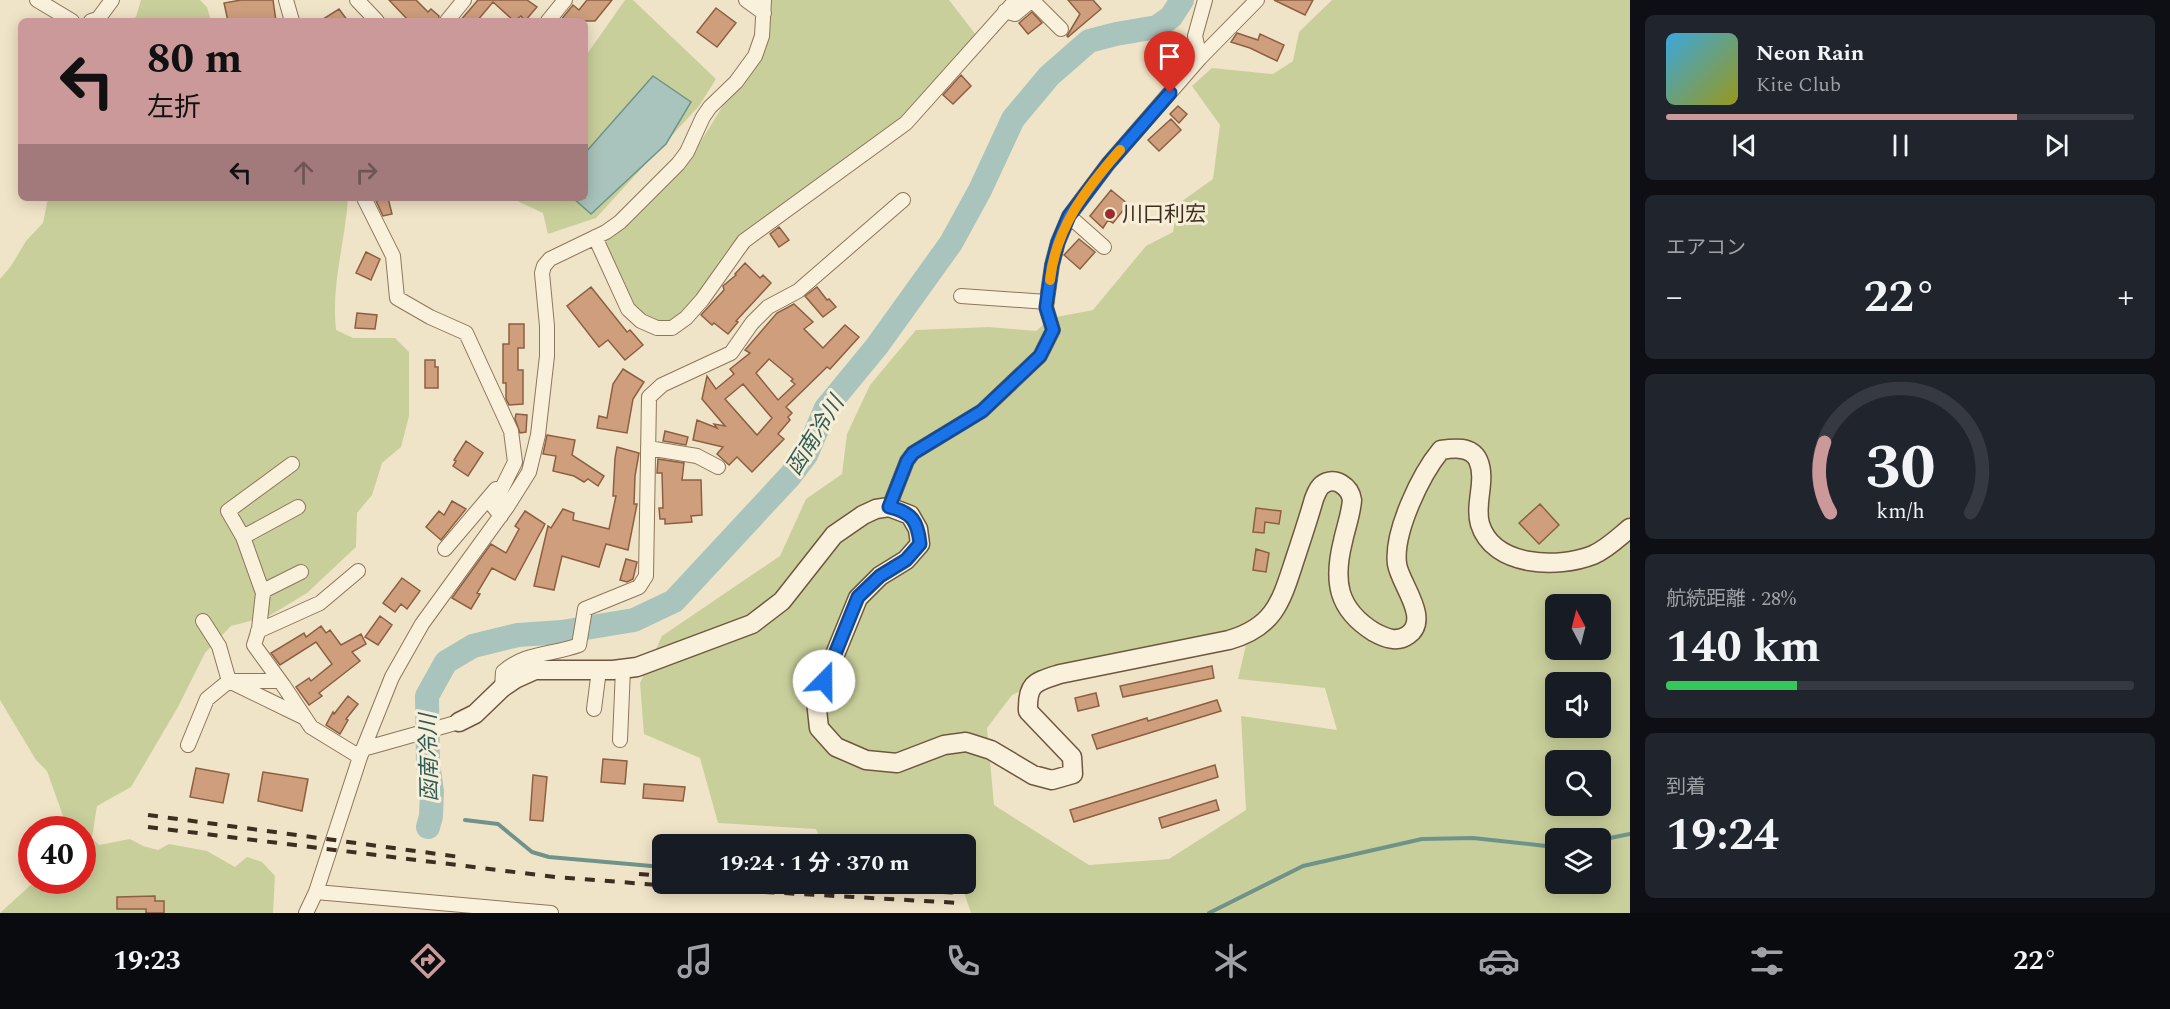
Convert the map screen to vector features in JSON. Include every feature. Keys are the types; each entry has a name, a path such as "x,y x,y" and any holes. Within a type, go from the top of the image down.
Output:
{"street":[{"path":"37,0 67,18"},
{"path":"100,18 112,0"},
{"path":"286,0 291,18"},
{"path":"449,18 464,0"},
{"path":"550,18 565,0"},
{"path":"306,913 316,892 361,753 392,677 422,624 501,516 529,472 538,435 547,356 547,326 542,280 544,266 550,259 620,222 678,165 710,107 736,82 755,56 762,36 764,7 746,0"},
{"path":"594,237 628,309 641,321 657,328 672,328 687,318 702,300 744,241 906,123 1016,0"},
{"path":"1005,11 1015,14 1032,0 1061,29"},
{"path":"1200,58 1195,36 1205,0"},
{"path":"889,507 907,461 913,453 982,411 1040,356 1053,330 1046,307 1052,265 1058,242 1069,216 1108,164 1200,58 1257,0"},
{"path":"360,1 374,18"},
{"path":"502,688 504,672 513,663 532,655 562,651 579,645 585,609 639,587 646,576 649,397 662,385 731,353 752,323 768,306 798,291 903,200"},
{"path":"366,201 393,256 397,298 430,317 466,333 511,431 516,462 493,506 501,516"},
{"path":"1069,216 1104,247"},
{"path":"961,296 1047,302"},
{"path":"648,448 698,456 718,467"},
{"path":"292,464 228,511 243,537 263,591 254,645 311,727 361,753 412,734 459,722 475,714 515,679 535,670 599,670 637,667 752,624 782,601 834,535 876,509 889,507 910,515 918,529 920,544 906,560 880,576 858,597 816,701 819,728 836,747 866,760 897,763 944,746 966,742 991,750 1033,775 1052,780 1073,774 1072,757 1028,711 1028,694 1038,681 1060,674 1229,640 1258,627 1280,603 1314,499 1324,484 1331,481 1344,484 1351,493 1352,500 1338,563 1340,595 1356,617 1370,629 1390,639 1407,636 1414,630 1418,619 1401,579 1397,564 1397,547 1402,526 1421,479 1431,461 1441,450 1465,449 1479,461 1480,525 1492,545 1508,555 1527,561 1572,560 1593,555 1630,528"},
{"path":"445,549 510,472"},
{"path":"243,537 298,507"},
{"path":"258,631 320,603 358,571"},
{"path":"263,591 301,572"},
{"path":"203,621 219,646 229,681 305,718"},
{"path":"620,740 623,669"},
{"path":"594,709 599,670"},
{"path":"188,745 207,699 229,681 280,681"},
{"path":"316,892 551,913"}],"green space":[{"path":"141,0 200,0 207,7 210,18 134,18"},
{"path":"625,0 633,0 716,79 699,106 596,218 548,234 543,213 517,201 588,201 588,53"},
{"path":"764,0 949,0 976,35 907,114 735,249 693,303 665,325 628,309 601,234 693,154 732,91 747,79 761,39"},
{"path":"1332,0 1630,0 1630,913 971,913 964,894 976,894 976,834 818,834 816,829 718,823 700,758 644,734 640,683 662,636 780,556 806,499 842,474 847,434 870,385 916,330 989,327 1036,331 1051,318 1093,310 1146,246 1173,232 1178,204 1213,179 1220,125 1192,86 1212,68 1273,74 1293,61 1299,32","holes":["1249,632 1238,679 1325,688 1337,730 1241,716 1246,810 1169,859 1089,865 994,805 987,728 1012,695 1105,655"]},
{"path":"47,201 348,201 335,296 336,330 353,338 395,338 409,352 409,416 401,447 382,463 372,495 357,513 356,547 307,593 269,616 231,626 205,653 178,707 131,787 97,806 95,816 63,816 47,771 36,760 0,700 0,279 26,241 43,223"},
{"path":"130,839 158,850 169,844 207,851 235,867 247,857 262,862 275,876 273,913 0,913 21,894 96,894 96,842 99,845"}],"water":[{"path":"653,76 691,102 666,144 591,214 576,201 588,201 588,150"}],"building":[{"path":"241,0 273,0 276,18 227,18 224,3"},
{"path":"389,0 416,0 428,12 431,9 439,16 439,18 406,18"},
{"path":"478,0 527,0 537,7 528,18 521,16 511,18 493,2 480,18 463,18"},
{"path":"587,0 612,0 595,21 588,21 588,18 562,18 573,5 579,10"},
{"path":"1068,0 1093,0 1101,9 1068,37 1080,14"},
{"path":"1274,0 1313,0 1305,15"},
{"path":"716,8 736,23 717,47 697,32"},
{"path":"339,9 346,18 325,18"},
{"path":"1032,12 1042,23 1028,34 1019,23"},
{"path":"1237,33 1258,40 1260,34 1284,45 1277,61 1231,42"},
{"path":"961,75 971,86 953,104 943,95"},
{"path":"1178,106 1187,114 1179,123 1170,114"},
{"path":"1171,119 1181,130 1159,151 1148,140"},
{"path":"1111,190 1128,204 1113,223 1108,220 1103,228 1090,216"},
{"path":"376,201 389,201 392,214 383,216"},
{"path":"779,227 789,240 779,247 770,234"},
{"path":"1079,239 1095,252 1080,269 1064,255"},
{"path":"366,252 380,259 371,280 356,273"},
{"path":"745,263 760,278 763,275 771,283 736,321 738,322 728,334 714,323 712,325 701,315 724,290 723,286"},
{"path":"591,287 627,332 630,330 643,345 625,360 608,340 599,347 567,306"},
{"path":"817,287 836,307 823,317 805,296"},
{"path":"794,304 813,322 804,329 823,348 845,325 859,337 830,369 827,367 786,407 792,413 788,417 790,420 778,434 784,439 752,472 737,457 729,465 717,454 723,447 693,440 697,420 717,428 714,424 725,426 702,399 707,376 716,389 734,374 730,369 750,353 745,350 777,313","holes":["769,359 793,379 791,381 795,384 778,400 756,373","743,384 772,418 757,435 725,399"]},
{"path":"357,313 377,315 375,329 355,328"},
{"path":"509,324 524,324 524,348 518,348 518,370 523,370 523,404 509,405 506,399 506,383 503,383 503,344 509,344"},
{"path":"425,360 435,360 435,367 438,367 438,388 425,388"},
{"path":"623,369 644,382 633,399 627,433 597,428 599,416 607,418 613,384"},
{"path":"516,414 527,415 526,432 520,433 515,419"},
{"path":"665,431 688,437 686,445 663,441"},
{"path":"547,435 575,440 572,455 604,476 598,486 588,479 584,482 574,476 553,471 556,456 543,454"},
{"path":"466,441 483,453 468,476 453,466 456,461 454,460"},
{"path":"617,447 639,453 635,476 634,504 637,504 628,550 606,544 599,567 562,556 554,590 534,586 548,526 551,528 563,509 574,513 573,520 609,529 616,496 613,496"},
{"path":"658,459 684,463 682,480 701,480 702,515 691,516 692,522 665,524 665,519 660,519 659,508 663,508 662,473 657,473"},
{"path":"452,501 466,509 441,540 426,527 439,511 444,515"},
{"path":"1540,504 1559,525 1539,544 1519,523"},
{"path":"1256,508 1281,511 1279,524 1265,522 1264,533 1253,532"},
{"path":"525,511 545,524 515,580 492,568 477,593 480,594 471,609 452,598 491,544 506,553 519,529 515,526"},
{"path":"1256,549 1269,553 1266,572 1253,570"},
{"path":"626,559 637,562 633,579 627,582 620,580"},
{"path":"402,578 420,591 407,609 401,604 395,612 383,603"},
{"path":"380,616 392,625 378,645 365,637"},
{"path":"321,626 326,633 330,630 341,645 361,634 366,644 352,652 360,661 319,693 322,696 309,705 296,687 309,678 311,681 332,664 316,642 280,665 271,653 304,633 306,637"},
{"path":"1212,666 1214,678 1123,697 1120,686"},
{"path":"1096,693 1099,706 1078,711 1075,698"},
{"path":"348,696 358,704 346,719 348,720 340,734 326,725 333,712 334,714"},
{"path":"1217,700 1221,711 1097,749 1092,735 1147,718 1148,721"},
{"path":"603,759 627,761 625,784 601,782"},
{"path":"1215,765 1218,777 1074,822 1070,810"},
{"path":"196,768 229,774 223,803 190,797"},
{"path":"263,772 308,779 302,811 258,801"},
{"path":"533,775 547,777 543,821 530,820"},
{"path":"644,784 685,787 683,801 643,798"},
{"path":"1216,800 1219,810 1162,828 1159,818"},
{"path":"155,896 155,901 164,901 164,913 146,913 146,909 117,909 117,897"}],"waterway":[{"name":"函南冷川","path":"428,827 432,792 428,763 427,696 446,662 473,646 518,635 562,632 634,620 674,601 790,476 806,455 826,408 877,346 951,243 980,190 1013,119 1049,76 1089,41 1157,27 1171,17 1182,0"},
{"name":"函南冷川","path":"431,816 437,817"},
{"path":"465,820 498,824 532,852 549,857 652,866"},
{"path":"1611,838 1630,834"},
{"path":"1209,913 1303,866 1422,839 1473,838 1545,846"}],"railway":[{"path":"148,815 460,857"},
{"path":"148,827 555,877 711,889 960,903"},
{"path":"639,874 652,875"}],"slow traffic":[{"path":"1050,280 1058,242 1069,216 1120,150"}],"place":[{"name":"川口利宏","path":"1110,214"}],"route":[{"path":"824,681 858,597 880,576 906,560 920,544 918,529 910,515 889,507 907,461 913,453 931,440 982,411 1040,356 1053,330 1046,307 1052,265 1058,242 1069,216 1108,164 1170,93"}]}
